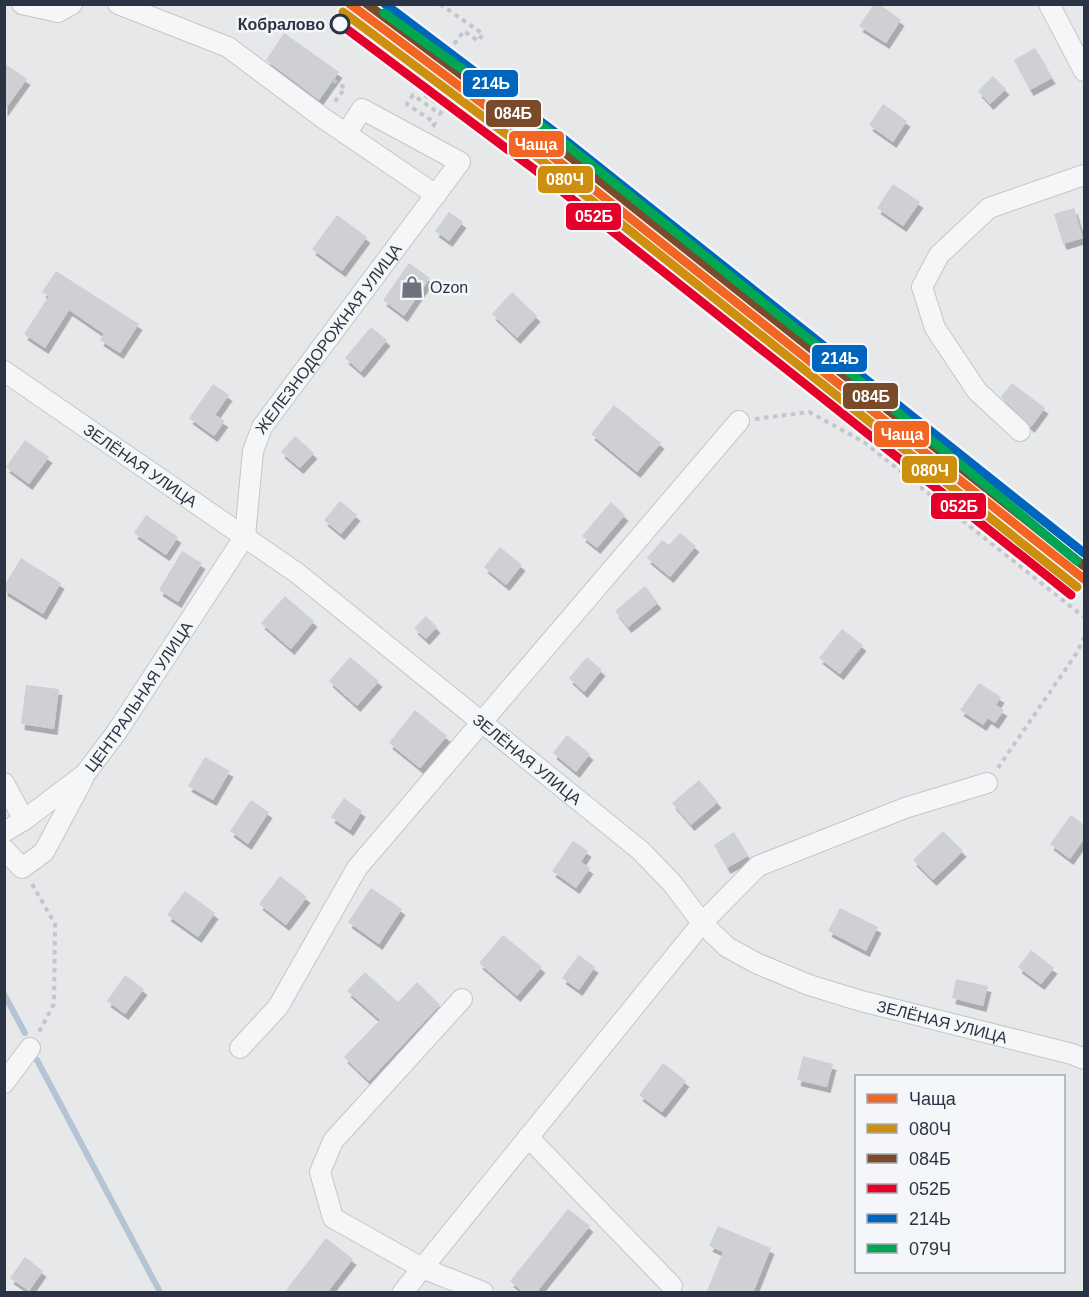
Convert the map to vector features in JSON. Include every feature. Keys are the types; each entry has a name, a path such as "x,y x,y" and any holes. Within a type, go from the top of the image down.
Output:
{"street":[{"path":"22,4 58,12 72,4"},
{"path":"117,4 228,47 346,134 436,195"},
{"path":"1049,4 1084,71"},
{"name":"ЖЕЛЕЗНОДОРОЖНАЯ УЛИЦА","path":"245,536 253,451 262,427 460,162 362,109 346,134"},
{"path":"1020,431 977,391 935,328 922,286 939,255 989,208 1084,175"},
{"name":"ЗЕЛЁНАЯ УЛИЦА","path":"4,371 297,573 640,850 672,883 702,923 727,946 756,963 809,986 1084,1059"},
{"path":"240,1048 278,1006 357,868 739,421"},
{"name":"ЦЕНТРАЛЬНАЯ УЛИЦА","path":"4,832 24,820 85,774 116,733 245,536"},
{"path":"4,849 22,868 44,852 85,774"},
{"path":"4,783 24,820"},
{"path":"403,1293 702,923 758,866 905,808 987,783"},
{"path":"462,999 333,1141 320,1172 333,1218 422,1268 483,1293"},
{"path":"4,1083 30,1048"},
{"path":"528,1137 672,1286"}],"path":[{"path":"431,130 435,123 407,104 413,95 440,114 444,108 426,96 452,63 451,48 464,31 478,41 483,34 443,5"},
{"path":"452,63 558,140 1084,564"},
{"path":"333,80 345,88"},
{"path":"739,421 809,412 864,442 1084,617"},
{"path":"1063,600 1084,576"},
{"path":"987,783 1076,654 1084,638"},
{"path":"22,868 55,924 54,1004 30,1048"}],"building":[{"path":"874,4 879,4 901,20 886,43 859,26"},
{"path":"284,33 339,72 319,100 266,60"},
{"path":"1035,48 1052,78 1030,90 1014,60"},
{"path":"4,63 27,79 4,111"},
{"path":"993,76 1006,89 990,104 978,91"},
{"path":"883,104 907,121 893,142 869,125"},
{"path":"893,184 920,202 903,226 877,208"},
{"path":"1074,208 1083,238 1063,244 1054,214"},
{"path":"449,212 463,222 449,241 435,231"},
{"path":"337,215 367,237 342,271 312,249"},
{"path":"409,263 430,278 404,316 383,300"},
{"path":"56,271 139,324 120,353 100,340 104,334 69,310 45,348 24,334 49,296 42,292"},
{"path":"512,292 537,316 517,338 492,314"},
{"path":"371,327 387,340 361,372 345,358"},
{"path":"1012,383 1045,408 1031,427 1001,397"},
{"path":"213,384 229,395 215,415 225,421 214,436 189,418"},
{"path":"614,405 661,443 637,472 591,434"},
{"path":"295,436 314,453 300,468 281,452"},
{"path":"25,440 49,457 29,484 6,467"},
{"path":"340,501 357,515 341,534 324,520"},
{"path":"611,502 625,515 597,548 582,536"},
{"path":"146,515 178,537 166,555 134,533"},
{"path":"680,533 696,546 670,577 647,558 662,540 669,545"},
{"path":"500,547 522,565 506,585 484,567"},
{"path":"182,551 202,563 178,602 159,590"},
{"path":"21,558 61,583 43,614 4,590 4,586"},
{"path":"645,586 658,603 628,627 615,611"},
{"path":"285,596 314,621 291,649 261,623"},
{"path":"426,616 437,627 426,639 414,628"},
{"path":"842,629 863,645 840,674 819,658"},
{"path":"350,657 379,681 357,706 329,681"},
{"path":"587,657 602,670 584,692 569,678"},
{"path":"979,683 1001,697 996,705 1004,710 995,723 988,718 983,725 960,710"},
{"path":"26,685 59,689 54,729 21,724"},
{"path":"415,710 447,736 420,768 389,743"},
{"path":"567,735 590,754 576,772 553,753"},
{"path":"205,757 230,771 213,800 188,786"},
{"path":"699,780 718,802 691,825 672,803"},
{"path":"344,798 362,811 350,830 331,817"},
{"path":"251,800 269,812 248,844 230,831"},
{"path":"1071,815 1084,825 1084,839 1070,859 1050,844"},
{"path":"943,831 963,851 933,880 913,860"},
{"path":"734,832 748,856 727,868 714,845"},
{"path":"573,841 588,851 581,862 590,868 576,888 552,871"},
{"path":"280,876 307,897 286,925 259,904"},
{"path":"371,888 402,909 379,944 348,922"},
{"path":"185,891 215,913 198,937 167,915"},
{"path":"840,908 878,927 866,951 828,931"},
{"path":"503,935 542,967 517,996 479,963"},
{"path":"1031,950 1054,968 1041,984 1018,967"},
{"path":"579,955 595,967 579,990 562,978"},
{"path":"365,972 398,1002 417,982 440,1005 369,1081 344,1057 380,1020 347,991"},
{"path":"125,975 144,989 125,1014 107,1001"},
{"path":"956,979 988,986 983,1006 952,998"},
{"path":"803,1056 833,1064 827,1087 797,1080"},
{"path":"663,1063 686,1081 662,1112 639,1095"},
{"path":"568,1209 590,1226 536,1293 524,1293 510,1281"},
{"path":"718,1226 771,1248 753,1293 706,1293 723,1252 709,1246"},
{"path":"326,1238 353,1259 327,1293 284,1293"},
{"path":"25,1257 43,1271 29,1291 10,1278"}],"waterway":[{"path":"4,994 25,1033"},
{"path":"37,1060 160,1292"}],"transit line":[{"name":"Чаща","path":"350,4 547,152 1084,579"},
{"name":"084Б","path":"367,4 554,144 1084,566"},
{"name":"214Ь","path":"385,4 560,136 1084,553"},
{"name":"080Ч","path":"343,12 541,160 1077,587"},
{"name":"079Ч","path":"384,13 558,138 825,352 1077,561"},
{"name":"052Б","path":"336,21 534,169 1071,595"}],"place":[{"name":"Кобралово","path":"340,24"},
{"name":"Ozon","path":"412,287"}]}
